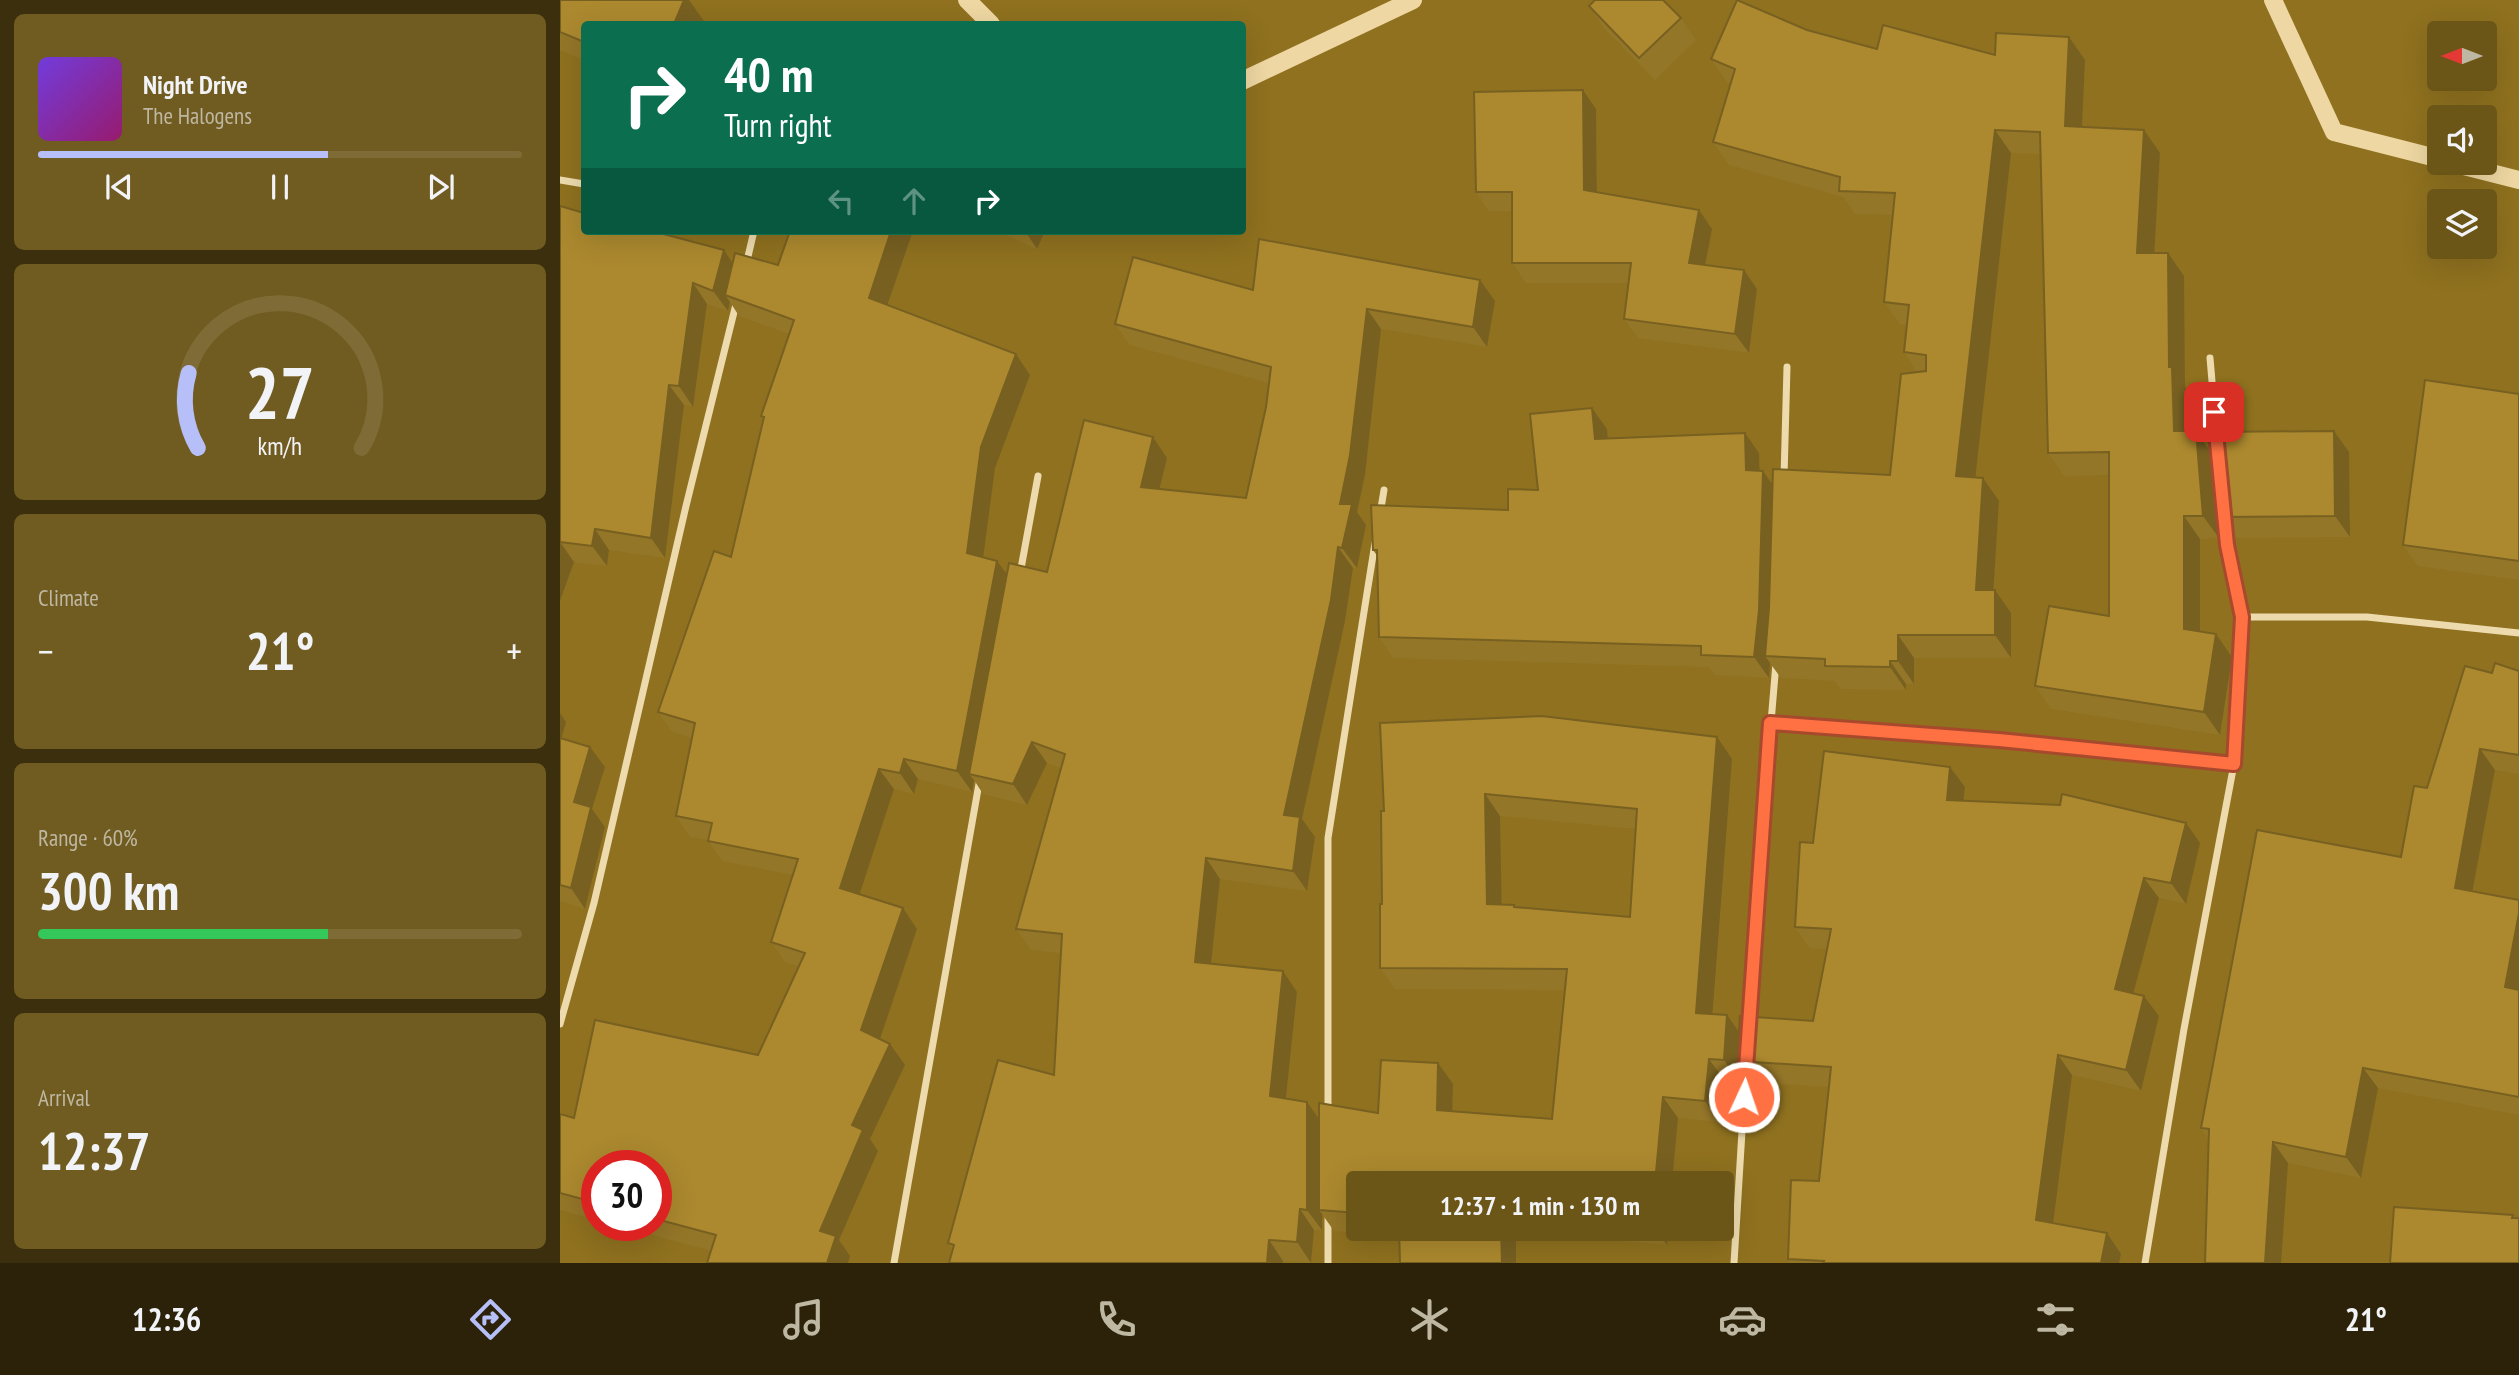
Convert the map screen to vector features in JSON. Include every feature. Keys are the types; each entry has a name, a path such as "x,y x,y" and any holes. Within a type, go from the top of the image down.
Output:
{"street":[{"path":"560,180 581,184"},
{"path":"744,270 753,235"},
{"path":"560,1024 594,903 686,506 738,296"},
{"path":"2210,358 2218,452"},
{"path":"1783,492 1787,367"},
{"path":"1017,584 1038,476"},
{"path":"1379,516 1384,490"},
{"path":"2146,1263 2184,1029 2234,764 2242,617 2227,545 2223,505"},
{"path":"1328,1127 1328,838 1377,530"},
{"path":"2242,617 2367,617 2519,633"},
{"path":"1748,1028 1776,657"},
{"path":"1770,723 1999,740 2234,764"},
{"path":"894,1263 957,895 981,773"},
{"path":"1734,1263 1747,1056"},
{"path":"1328,1209 1328,1263"}],"building":[{"path":"560,0 684,0 675,21 581,21 581,41 560,32"},
{"path":"1595,0 1663,0 1681,18 1639,58 1589,6"},
{"path":"1737,0 1807,30 1877,49 1883,25 1995,55 1996,33 2069,37 2065,126 2144,130 2137,253 2168,253 2169,367 2172,367 2174,431 2196,431 2203,516 2184,516 2184,629 2216,634 2204,712 2035,686 2049,606 2109,616 2109,452 2048,453 2040,132 1995,130 1956,476 1983,478 1976,590 1995,590 1995,635 1898,635 1898,661 1890,661 1890,667 1825,666 1825,659 1765,656 1773,469 1890,475 1901,374 1926,371 1926,355 1904,352 1909,305 1884,302 1895,193 1839,191 1840,177 1713,142 1735,69 1711,59"},
{"path":"1583,90 1584,190 1699,210 1689,263 1744,270 1735,334 1624,319 1631,263 1512,263 1512,192 1476,192 1474,92"},
{"path":"560,206 581,212 581,235 667,235 724,250 713,291 693,283 679,386 669,385 651,538 595,529 592,546 560,542"},
{"path":"789,235 890,235 869,298 1016,354 981,447 967,553 997,561 957,771 904,759 900,773 879,769 840,888 903,908 861,1030 890,1044 852,1125 863,1130 820,1231 836,1236 827,1263 707,1263 716,1235 672,1223 672,1150 581,1150 581,1199 560,1193 560,1114 574,1118 595,1020 758,1055 805,953 771,942 798,859 708,841 712,823 676,816 695,723 658,712 714,551 731,557 764,417 761,416 794,320 725,295 735,253 778,265"},
{"path":"1259,239 1480,280 1473,327 1367,309 1350,455 1340,504 1352,504 1342,548 1338,547 1331,600 1284,815 1300,817 1293,871 1206,858 1195,962 1283,971 1270,1096 1307,1102 1307,1210 1300,1209 1297,1242 1269,1240 1267,1263 949,1263 954,1245 948,1243 998,1060 1054,1075 1062,934 1016,929 1065,754 1032,742 1013,784 969,774 1009,563 1047,572 1084,420 1153,437 1141,487 1246,498 1266,407 1271,367 1115,324 1133,257 1253,290"},
{"path":"2425,380 2519,394 2519,561 2403,545"},
{"path":"1592,408 1595,439 1745,433 1746,470 1763,471 1759,610 1754,657 1701,655 1701,646 1379,637 1377,550 1373,550 1371,505 1508,510 1508,489 1538,490 1530,414"},
{"path":"2334,431 2335,516 2217,517 2209,432"},
{"path":"2495,663 2519,671 2519,755 2480,749 2455,888 2519,900 2505,987 2519,990 2519,1097 2363,1068 2346,1157 2273,1142 2265,1263 2205,1263 2209,1129 2201,1128 2257,830 2401,857 2414,786 2427,788 2465,666 2492,673"},
{"path":"1542,716 1717,737 1696,1013 1727,1015 1724,1060 1709,1059 1705,1101 1663,1097 1656,1171 1346,1171 1346,1212 1319,1210 1319,1103 1378,1113 1381,1060 1438,1063 1437,1110 1552,1119 1567,969 1380,968 1381,811 1384,811 1380,723","holes":["1485,794 1637,809 1630,917 1487,904"]},
{"path":"560,738 590,747 574,802 591,807 571,888 560,885"},
{"path":"1824,751 1950,767 1947,800 2060,805 2062,794 2186,823 2171,883 2144,878 2115,989 2144,996 2126,1070 2058,1055 2036,1220 2107,1233 2101,1263 1823,1263 1824,1261 1788,1259 1791,1180 1819,1181 1831,1067 1737,1061 1740,1016 1813,1021 1831,929 1795,927 1800,842 1813,843"},
{"path":"2394,1207 2513,1215 2512,1218 2519,1218 2519,1263 2390,1263"},
{"path":"1399,1241 1501,1241 1502,1263 1400,1263"}],"waterway":[{"path":"967,0 988,21"},
{"path":"1246,79 1413,0"},
{"path":"2273,0 2334,132 2427,156"},
{"path":"2497,174 2519,180"}],"route":[{"path":"1744,1097 1770,723 1999,740 2234,764 2242,617 2227,545 2214,412"}]}
